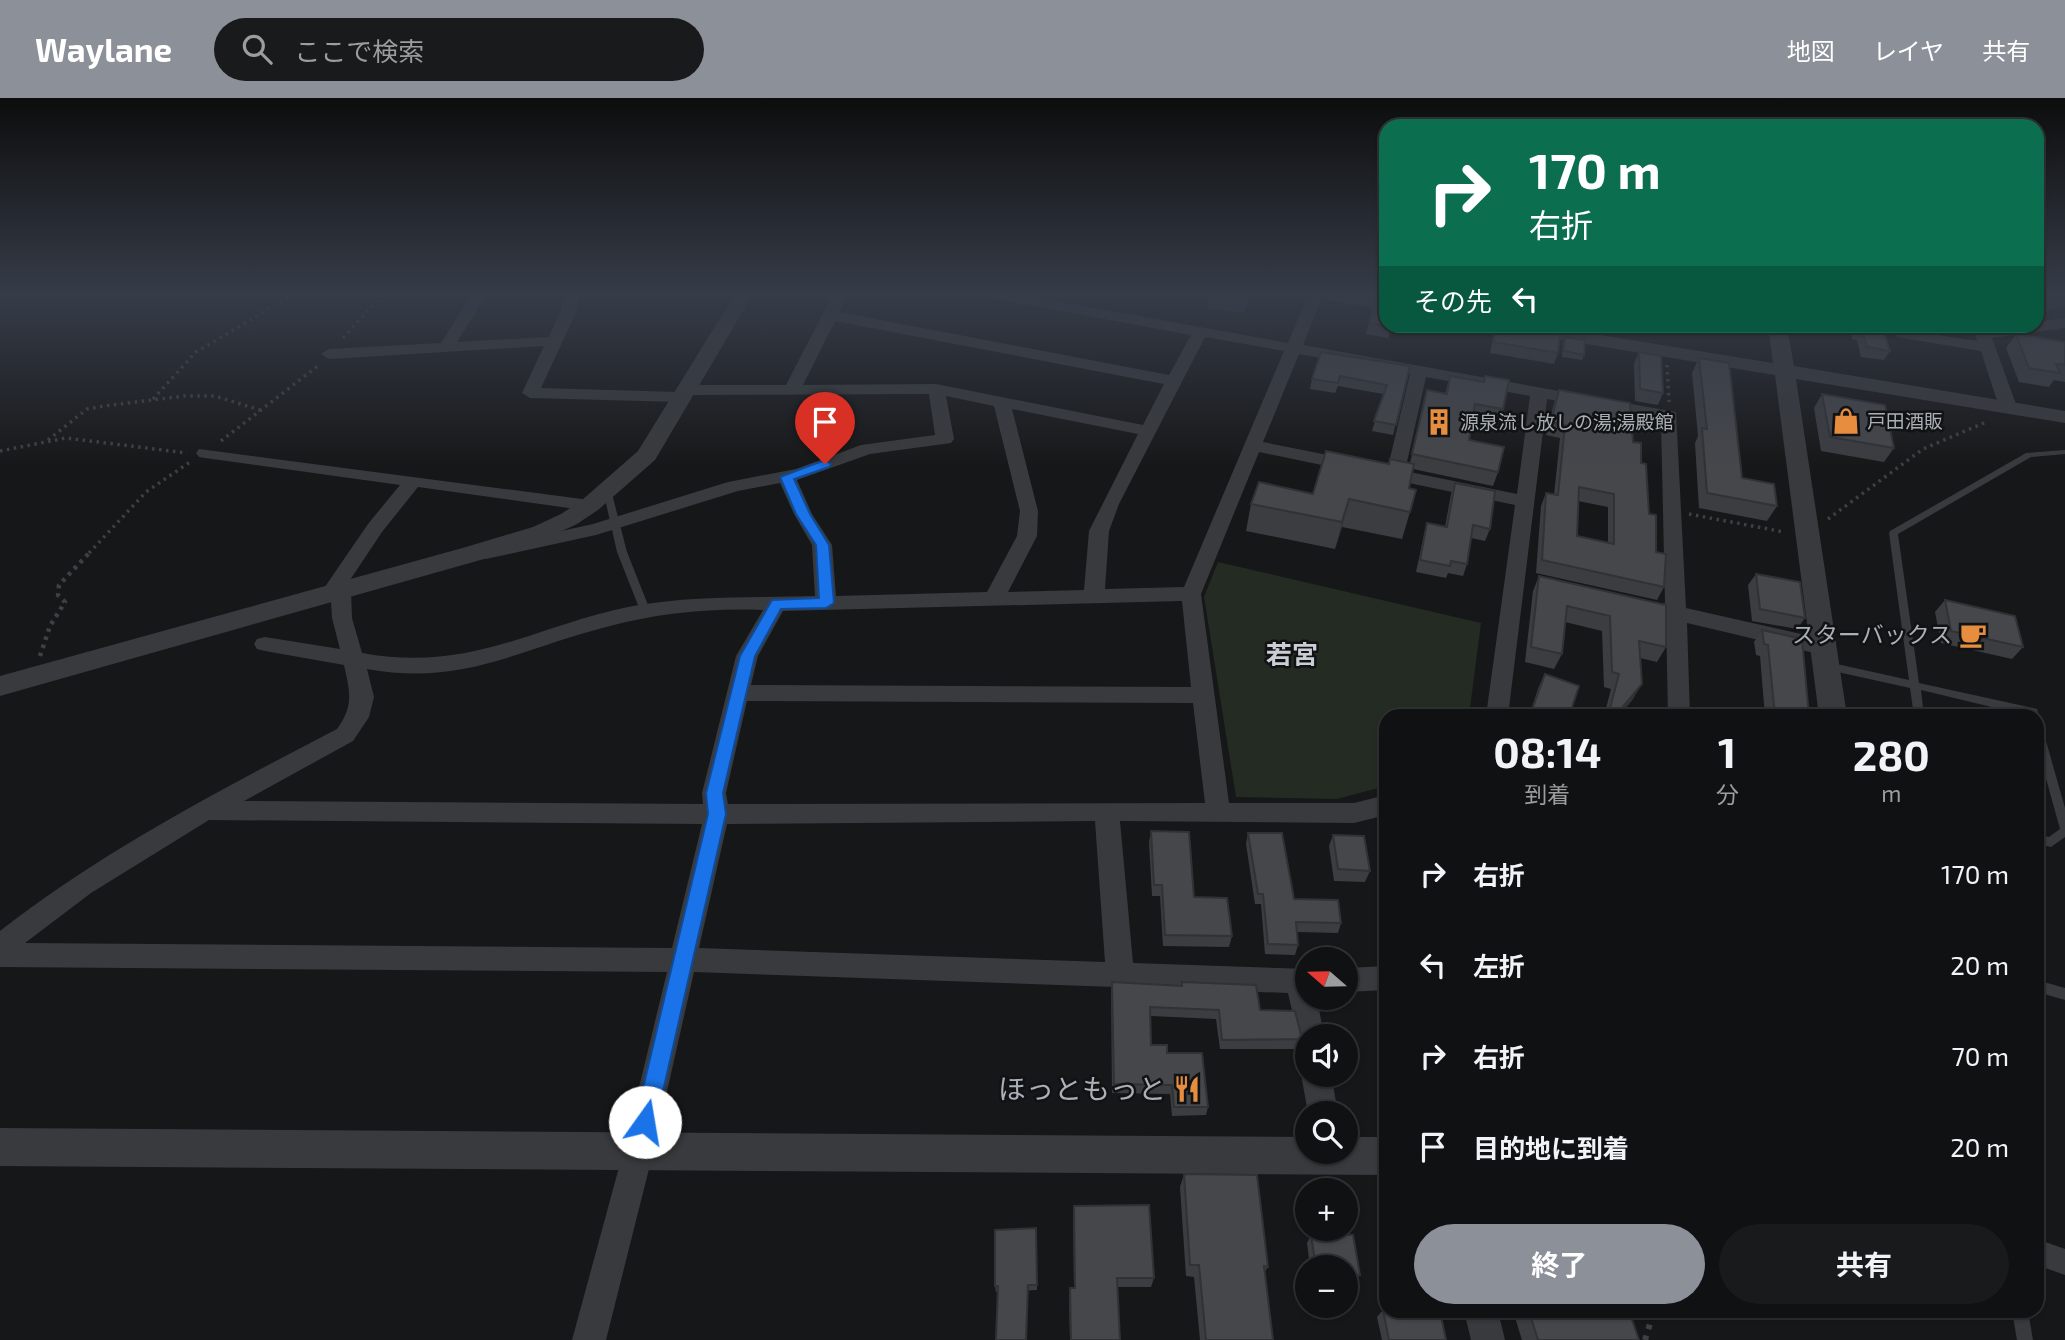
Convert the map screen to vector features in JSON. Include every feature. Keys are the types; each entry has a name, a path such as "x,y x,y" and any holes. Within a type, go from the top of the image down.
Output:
{"street":[{"path":"329,354 363,352"},
{"path":"549,352 530,393 936,389 1148,431"},
{"path":"0,686 475,553 541,532 598,498 647,455 708,352"},
{"path":"792,391 812,352"},
{"path":"1023,352 1174,381"},
{"path":"1094,594 1099,531 1110,504 1189,352"},
{"path":"1218,813 1191,594 1293,352"},
{"path":"1310,352 1670,416 1679,709"},
{"path":"1673,352 2065,417"},
{"path":"1783,352 1832,709"},
{"path":"1989,352 2008,407"},
{"path":"1395,474 1419,372"},
{"path":"475,553 517,548 614,524 735,486 787,477 867,449 945,439 936,389"},
{"path":"1498,709 1523,579 1525,501 1539,393"},
{"path":"994,598 1027,536 1030,511 1002,402"},
{"path":"1253,445 1525,501"},
{"path":"205,453 413,481 598,498"},
{"path":"787,477 803,514 822,545 826,603"},
{"path":"0,947 81,883 205,810 345,735 358,717 363,697 335,592 375,528 413,481"},
{"path":"265,644 392,667 442,667 482,660 587,625 645,610 752,602 777,604 1094,594 1191,594"},
{"path":"589,1340 639,1149 717,814 714,793 737,693 747,656 777,604"},
{"path":"1637,604 1825,656"},
{"path":"737,693 1203,695"},
{"path":"205,810 717,814 1107,811 1354,813 1379,808"},
{"path":"1107,811 1119,974"},
{"path":"0,955 683,960 1295,981"},
{"path":"1358,979 1379,978"},
{"path":"0,1147 1295,1154"},
{"path":"1358,1155 1379,1156"},
{"path":"2044,1254 2065,1262"},
{"path":"1483,1318 1488,1340"}],"lane":[{"path":"1918,709 1894,533 2029,455 2065,452"},
{"path":"598,498 614,524 645,610"},
{"path":"1825,656 1914,684 2020,709"},
{"path":"2044,753 2065,830 2051,842 2044,840"},
{"path":"2044,988 2065,994"},
{"path":"2021,1318 2025,1340"}],"path":[{"path":"153,400 196,352"},
{"path":"1667,352 1670,416"},
{"path":"35,677 50,626 65,602 58,595 59,585 146,492 263,411 329,354"},
{"path":"48,440 87,409 153,400 215,396 263,411"},
{"path":"1674,510 1807,536 1855,496 1899,466 1937,442 1975,425 2003,418 2008,407"},
{"path":"0,451 66,438 184,453 205,453"},
{"path":"1645,1340 1652,1318"}],"shaded area":[{"path":"1218,562 1481,623 1470,709 1379,709 1379,788 1337,799 1236,797 1204,597"}],"building":[{"path":"1321,352 1410,366 1396,425 1374,421 1387,385 1340,376 1338,383 1312,379"},
{"path":"1639,352 1661,356 1663,393 1640,389"},
{"path":"2023,352 2065,352 2065,365 2056,364 2060,373 2029,368"},
{"path":"1699,358 1729,363 1742,478 1774,484 1777,506 1707,493 1702,428 1707,429"},
{"path":"1450,376 1484,382 1485,376 1509,380 1503,409 1475,404 1469,440 1504,447 1498,472 1412,454 1427,390 1447,394"},
{"path":"1559,390 1630,403 1633,442 1641,443 1641,463 1646,464 1649,514 1656,515 1656,552 1666,554 1664,587 1542,560 1546,493 1558,495 1565,425 1551,422","holes":["1579,487 1614,494 1614,544 1577,536"]},
{"path":"1822,394 1885,405 1894,448 1830,437"},
{"path":"1326,451 1389,464 1390,459 1414,464 1409,488 1416,490 1410,512 1349,499 1342,522 1251,504 1259,482 1313,494"},
{"path":"1455,483 1495,491 1490,529 1473,525 1467,564 1451,561 1450,566 1420,560 1427,523 1447,527"},
{"path":"1756,574 1800,582 1805,618 1760,609"},
{"path":"1539,576 1666,605 1666,647 1639,641 1642,684 1621,709 1610,709 1619,674 1612,672 1610,616 1567,606 1562,654 1531,647"},
{"path":"1945,600 2015,616 2023,647 1951,631"},
{"path":"1762,630 1802,639 1808,709 1774,709 1768,645 1764,644"},
{"path":"1545,674 1579,686 1571,709 1532,709"},
{"path":"1151,831 1189,832 1194,897 1227,898 1232,936 1165,935 1162,885 1154,885"},
{"path":"1248,833 1282,833 1294,899 1338,900 1341,923 1296,922 1298,945 1268,944 1263,894 1258,894"},
{"path":"1333,835 1364,836 1370,871 1338,869"},
{"path":"1112,982 1182,986 1182,982 1256,985 1260,1010 1295,1011 1298,1024 1295,1024 1295,1039 1222,1040 1219,1010 1150,1007 1151,1045 1167,1045 1167,1053 1202,1053 1208,1107 1174,1107 1172,1085 1114,1084"},
{"path":"1184,1174 1257,1175 1273,1340 1206,1340 1199,1265 1190,1265"},
{"path":"1149,1205 1154,1278 1117,1278 1120,1340 1071,1340 1070,1288 1075,1288 1074,1206"},
{"path":"1036,1228 1037,1285 1028,1285 1026,1340 996,1340 998,1286 995,1286 995,1230"},
{"path":"1312,1241 1354,1241 1356,1255 1314,1255"},
{"path":"1385,1318 1441,1318 1446,1340 1389,1340"},
{"path":"1531,1318 1631,1318 1639,1340 1538,1340"}],"place":[{"name":"戸田酒販","path":"1846,421"},
{"name":"源泉流し放しの湯;湯殿館","path":"1439,422"},
{"name":"スターバックス","path":"1973,635"},
{"name":"ほっともっと","path":"1187,1089"}],"district":[{"name":"若宮","path":"1292,655"}],"route":[{"path":"645,1122 717,814 714,793 747,656 777,604 826,603 822,545 791,492 787,477 825,464"}]}
